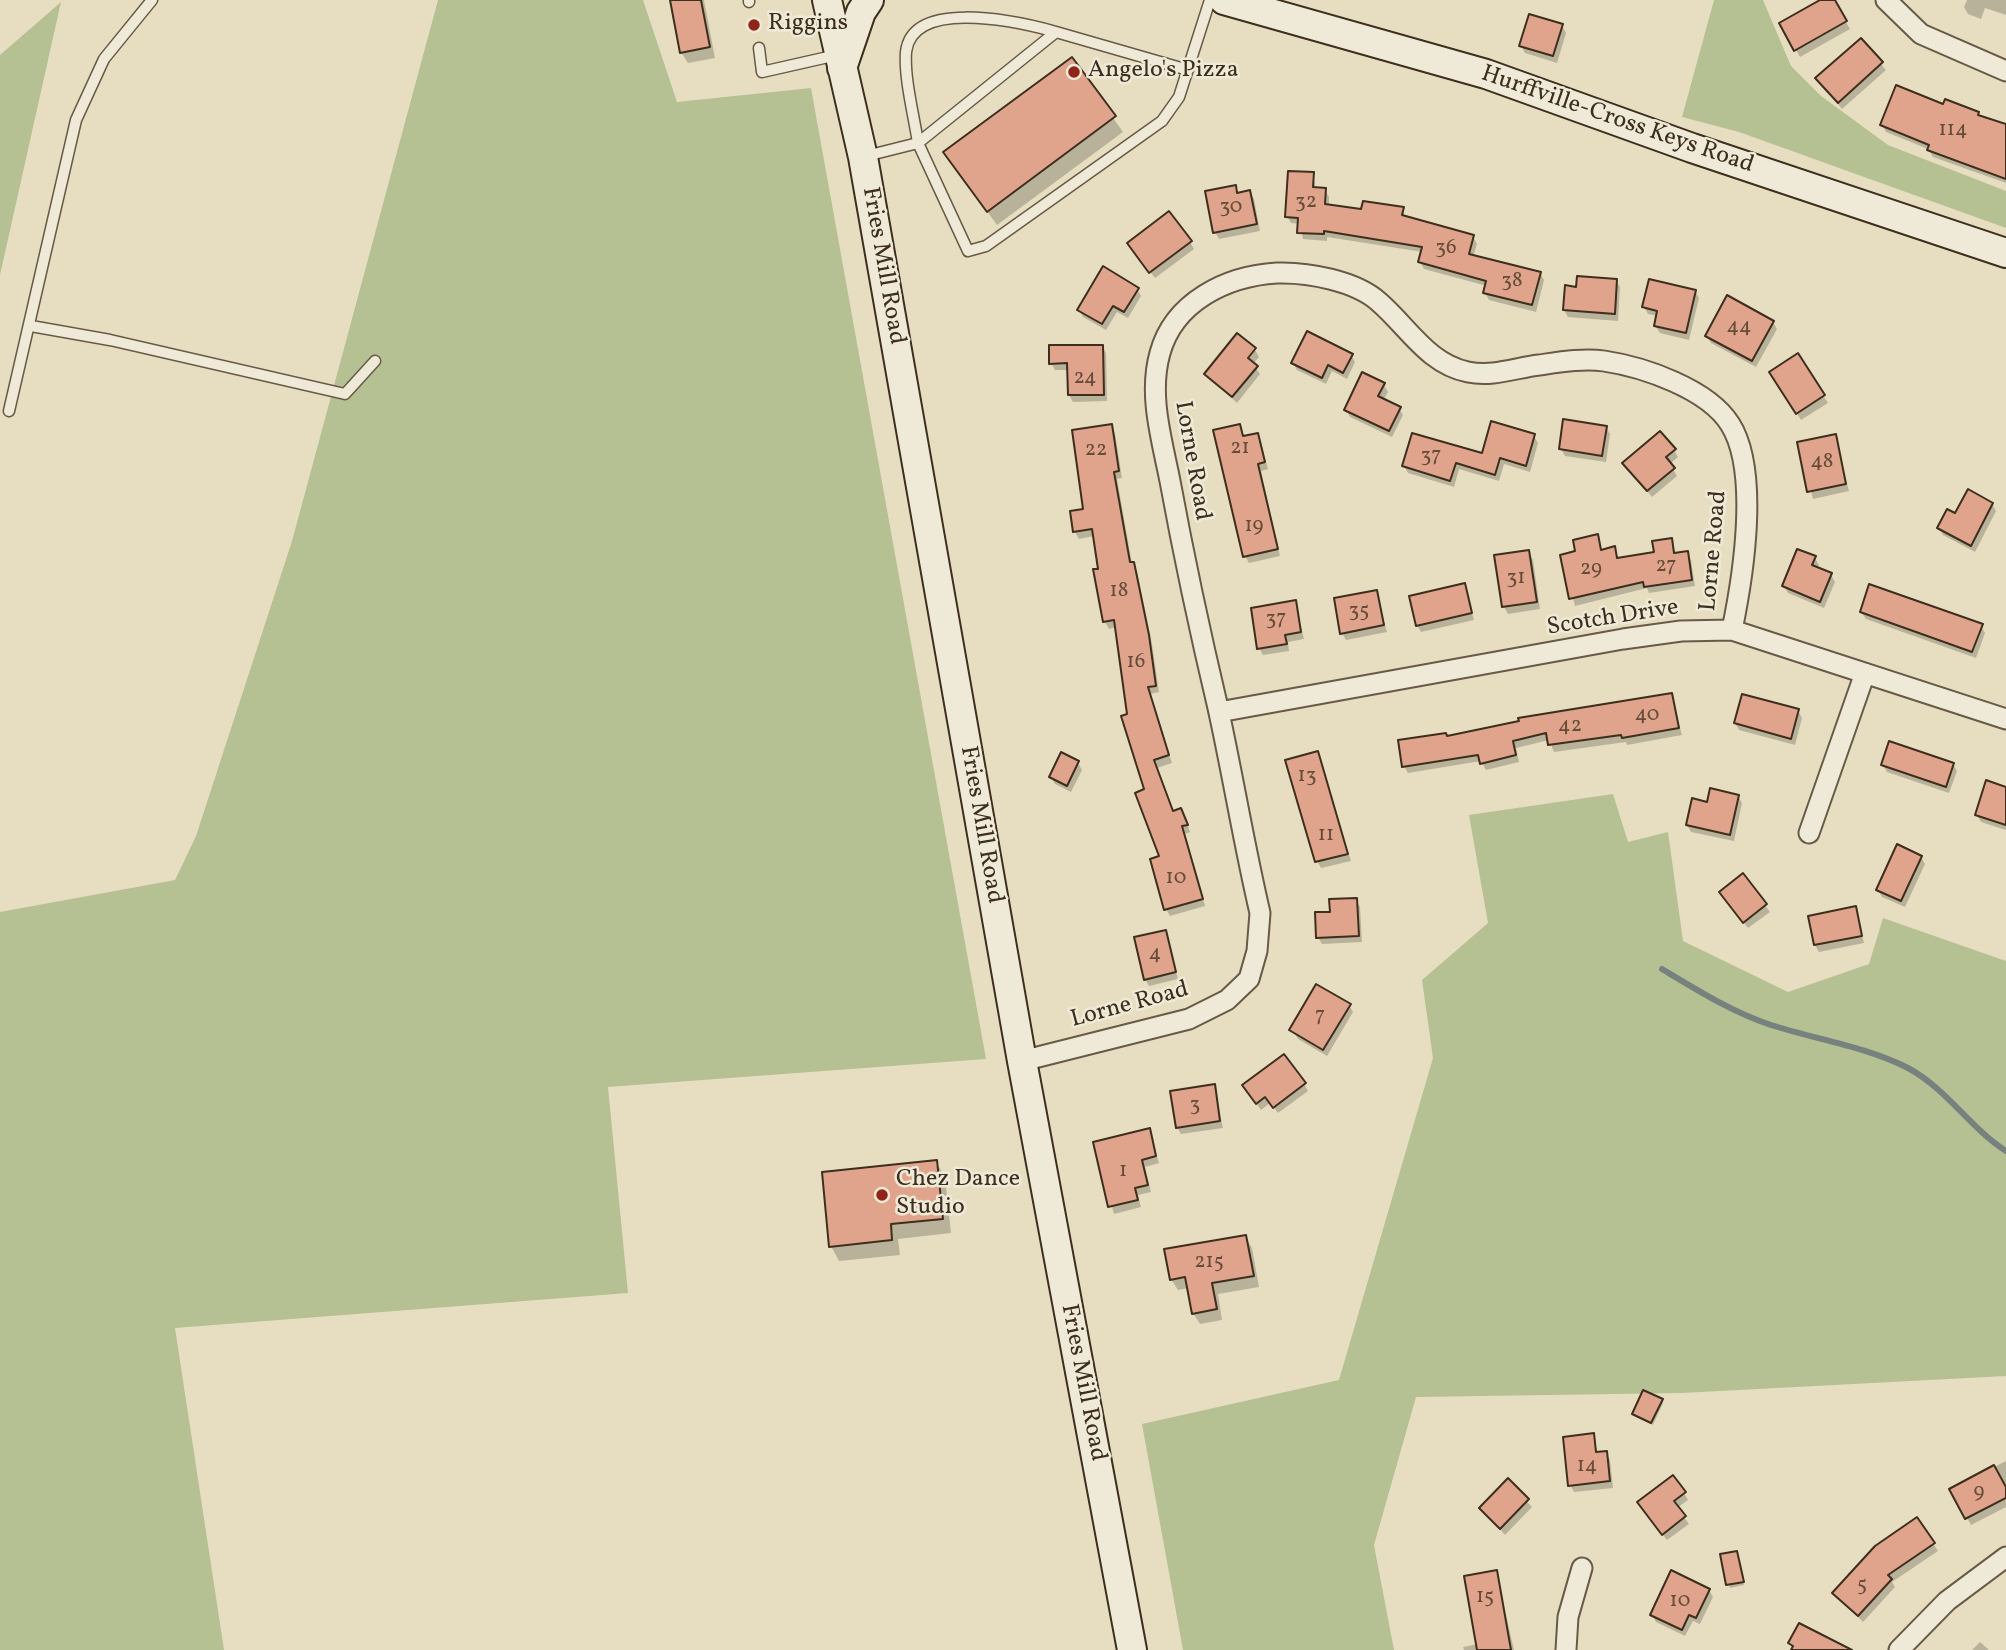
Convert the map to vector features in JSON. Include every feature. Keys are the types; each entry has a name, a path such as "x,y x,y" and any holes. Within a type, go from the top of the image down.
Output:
{"main road":[{"name":"Fries Mill Road","path":"827,0 863,157 1022,1060 1132,1650"},
{"path":"841,61 861,12 869,0"},
{"name":"Hurffville-Cross Keys Road","path":"1224,0 1486,74 1692,148 2006,253"}],"street":[{"path":"1886,0 1922,34 2006,71"},
{"name":"Lorne Road","path":"1022,1060 1189,1019 1227,1000 1249,979 1257,951 1260,913 1219,712 1186,574 1154,395 1160,353 1172,323 1209,292 1240,279 1278,273 1316,277 1348,286 1377,300 1444,365 1470,373 1500,373 1535,365 1602,360 1669,379 1711,404 1731,425 1743,461 1748,493 1739,595 1732,630"},
{"name":"Scotch Drive","path":"1219,712 1623,639 1681,631 1732,630 1865,673 2004,712"},
{"path":"1809,833 1865,673"},
{"path":"1899,1650 1947,1601 2006,1557"},
{"path":"1566,1650 1567,1617 1582,1568"}],"lane":[{"path":"9,411 31,326 76,120 104,59 152,0"},
{"path":"921,16 911,25 905,53 918,143 968,251 986,246 1162,121 1179,97 1188,70 1224,0"},
{"path":"966,7 1188,70"},
{"path":"863,157 918,143 1056,32"},
{"path":"759,48 762,72 841,61"},
{"path":"31,326 110,340 345,394 376,361"}],"green space":[{"path":"438,0 643,0 677,102 811,88 986,1059 608,1087 628,1293 175,1328 224,1650 0,1650 0,912 175,880 196,836 292,541"},
{"path":"1714,0 1763,0 1791,66 1821,96 1888,145 2006,191 2006,228 1739,132 1682,117"},
{"path":"61,2 0,275 0,55"},
{"path":"1613,794 1628,842 1668,832 1683,941 1788,992 1869,964 1883,918 2006,961 2006,1376 1682,1393 1416,1397 1374,1545 1394,1650 1183,1650 1142,1424 1339,1380 1433,1058 1422,980 1488,923 1469,815"}],"building":[{"path":"670,0 701,0 710,47 680,53"},
{"path":"1820,0 1835,0 1847,21 1794,51 1779,23"},
{"path":"1529,14 1563,24 1553,56 1519,46"},
{"path":"1861,38 1883,62 1838,103 1815,78"},
{"path":"1072,57 1116,116 987,212 943,152"},
{"path":"1896,85 1943,104 1945,99 1979,112 1978,115 2006,124 2006,179 1927,150 1929,145 1880,125"},
{"path":"1288,171 1314,172 1313,187 1326,188 1325,204 1361,209 1363,201 1404,207 1402,215 1474,235 1469,254 1541,272 1532,305 1483,293 1486,281 1418,262 1422,247 1324,231 1324,234 1297,233 1298,218 1285,217"},
{"path":"1236,185 1237,193 1250,190 1257,224 1213,233 1205,191"},
{"path":"1169,211 1192,241 1149,273 1127,243"},
{"path":"1103,266 1139,288 1124,312 1113,306 1102,324 1077,310"},
{"path":"1577,276 1617,279 1615,314 1563,310 1565,285 1576,287"},
{"path":"1649,279 1696,290 1686,333 1654,326 1657,311 1642,307"},
{"path":"1727,295 1774,321 1752,361 1705,336"},
{"path":"1307,331 1353,354 1343,373 1328,365 1322,378 1291,363"},
{"path":"1237,333 1256,348 1248,358 1258,366 1232,397 1204,374"},
{"path":"1049,345 1103,345 1104,395 1068,395 1067,363 1049,364"},
{"path":"1798,353 1825,395 1796,414 1769,372"},
{"path":"1362,372 1385,383 1378,396 1401,407 1389,431 1344,410"},
{"path":"1563,419 1607,426 1602,456 1559,449"},
{"path":"1491,421 1535,434 1526,466 1500,458 1495,475 1456,463 1450,481 1402,466 1412,433 1482,453"},
{"path":"1112,424 1119,471 1114,472 1130,562 1134,562 1149,635 1156,686 1148,687 1169,755 1154,760 1173,811 1181,808 1188,825 1182,826 1203,899 1164,910 1150,859 1159,856 1135,793 1144,789 1121,716 1127,714 1114,620 1103,622 1093,569 1098,569 1092,529 1073,532 1070,511 1083,509 1072,430"},
{"path":"1240,424 1243,436 1258,433 1265,462 1258,464 1278,549 1243,557 1213,430"},
{"path":"1660,431 1676,449 1666,457 1675,468 1647,491 1622,463"},
{"path":"1836,434 1846,484 1807,492 1797,442"},
{"path":"1968,489 1993,503 1971,546 1937,528 1947,509 1955,513"},
{"path":"1598,534 1601,550 1615,546 1617,558 1654,552 1652,541 1672,538 1674,553 1688,551 1692,580 1644,587 1643,582 1569,599 1560,555 1575,551 1573,540"},
{"path":"1797,549 1816,556 1812,565 1832,573 1820,602 1782,586"},
{"path":"1529,550 1537,602 1502,607 1494,555"},
{"path":"1465,583 1472,613 1416,626 1409,596"},
{"path":"1869,584 1983,624 1972,652 1860,612"},
{"path":"1377,590 1384,625 1340,634 1334,598"},
{"path":"1296,600 1301,632 1285,635 1287,644 1257,649 1251,608"},
{"path":"1672,693 1679,728 1622,738 1621,735 1548,745 1546,733 1513,741 1516,755 1480,764 1478,755 1402,767 1398,740 1446,733 1447,736 1519,721 1518,718"},
{"path":"1742,694 1799,709 1791,739 1734,723"},
{"path":"1889,741 1954,763 1946,787 1881,765"},
{"path":"1318,751 1348,854 1315,862 1285,760"},
{"path":"1061,752 1079,761 1067,786 1049,777"},
{"path":"1986,780 2006,787 2006,825 1975,815"},
{"path":"1710,788 1739,795 1730,835 1686,825 1692,798 1707,802"},
{"path":"1897,844 1922,856 1901,901 1876,890"},
{"path":"1743,873 1767,904 1743,923 1719,892"},
{"path":"1357,898 1359,936 1316,938 1315,912 1330,912 1329,899"},
{"path":"1856,906 1862,936 1814,945 1808,916"},
{"path":"1166,930 1176,972 1144,980 1134,937"},
{"path":"1316,984 1351,1004 1323,1050 1289,1030"},
{"path":"1284,1054 1306,1083 1273,1108 1265,1097 1256,1104 1242,1085"},
{"path":"1215,1084 1220,1121 1176,1128 1170,1091"},
{"path":"1150,1128 1156,1156 1142,1160 1148,1185 1135,1188 1138,1200 1108,1207 1093,1142"},
{"name":"Chez Dance Studio","path":"937,1160 943,1219 891,1224 892,1240 829,1247 822,1172"},
{"path":"1246,1235 1254,1276 1212,1283 1217,1309 1192,1314 1185,1277 1170,1280 1164,1249"},
{"path":"1643,1390 1663,1399 1651,1423 1632,1414"},
{"path":"1594,1433 1596,1452 1607,1451 1610,1481 1568,1486 1563,1437"},
{"path":"1994,1465 2006,1487 2006,1498 1965,1519 1949,1489"},
{"path":"1673,1475 1686,1492 1674,1501 1686,1516 1662,1535 1637,1502"},
{"path":"1508,1478 1529,1499 1500,1529 1479,1508"},
{"path":"1917,1517 1935,1543 1888,1575 1892,1579 1858,1616 1832,1593 1875,1546"},
{"path":"1737,1551 1744,1582 1726,1585 1720,1554"},
{"path":"1497,1570 1511,1650 1477,1650 1464,1576"},
{"path":"1671,1570 1710,1589 1696,1618 1689,1615 1682,1630 1650,1615"},
{"path":"1799,1623 1852,1650 1791,1650 1793,1646 1788,1643"}],"waterway":[{"path":"1662,969 1742,1014 1858,1049 1908,1068 1935,1087 2006,1151"}],"place":[{"name":"Riggins","path":"754,25"},
{"name":"Angelo's Pizza","path":"1074,72"},
{"name":"Chez Dance Studio","path":"882,1195"}]}
